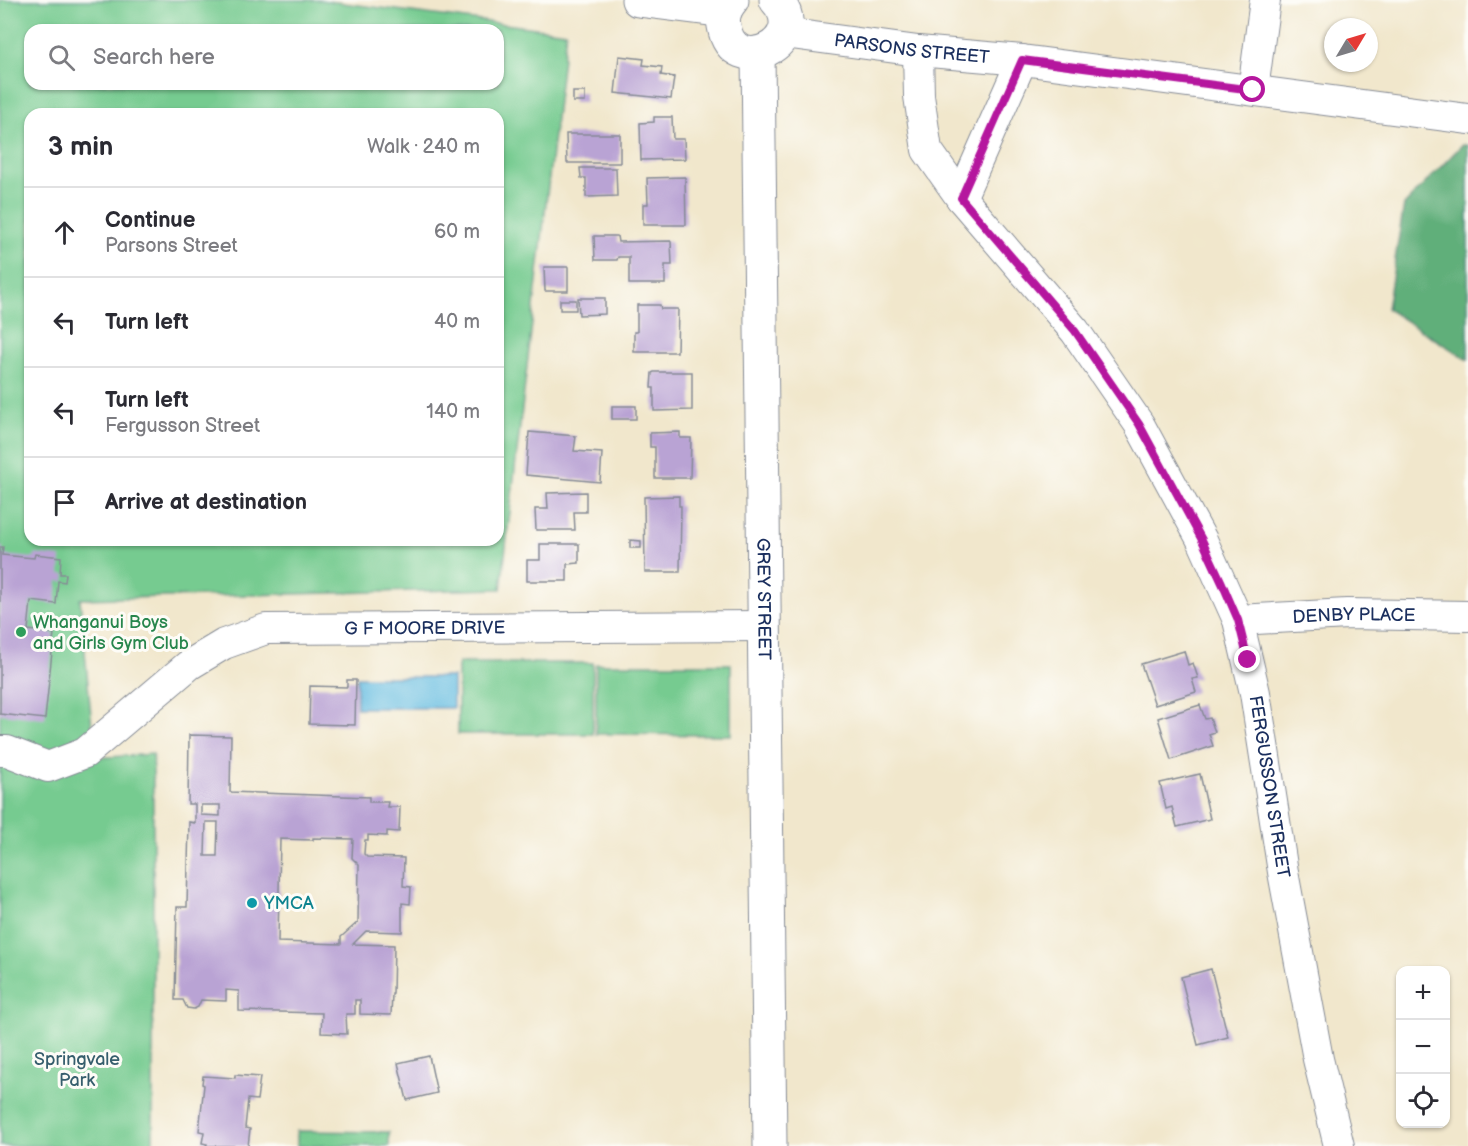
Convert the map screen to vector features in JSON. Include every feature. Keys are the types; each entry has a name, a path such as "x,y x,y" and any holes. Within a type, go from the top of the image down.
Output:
{"main road":[{"path":"638,0 729,6 723,22 729,42 737,49 747,53 758,53 774,47 784,33 786,23 784,13 776,0"},
{"name":"GREY STREET","path":"758,53 770,1146"}],"street":[{"path":"1253,90 1265,0"},
{"name":"PARSONS STREET","path":"784,33 918,51 1022,60 1468,119"},
{"name":"FERGUSSON STREET","path":"918,51 919,96 927,150 961,198 1075,331 1139,424 1202,540 1238,620 1254,693 1283,872 1316,1047 1339,1146"},
{"path":"961,198 1022,60"},
{"name":"DENBY PLACE","path":"1238,620 1347,614 1468,616"},
{"name":"G F MOORE DRIVE","path":"0,751 7,751 48,766 86,753 189,665 224,644 266,629 763,626"}],"green space":[{"name":"Springvale Park","path":"0,0 320,0 566,32 501,589 80,599 95,758 153,754 153,1146 0,1146"},
{"path":"1462,145 1468,145 1468,360 1387,309 1404,205"},
{"path":"458,663 593,663 593,734 458,734"},
{"path":"596,664 731,664 731,735 596,734"},
{"path":"297,1131 389,1132 389,1146 297,1146"}],"water":[{"path":"357,677 453,677 453,708 357,708"}],"building":[{"path":"619,56 644,59 643,65 662,67 661,75 674,77 671,99 615,93"},
{"path":"573,92 585,92 585,102 573,102"},
{"path":"654,117 672,117 673,139 684,139 685,159 641,160 640,123 654,122"},
{"path":"566,134 620,134 620,163 567,163"},
{"path":"580,168 616,168 617,196 586,197 586,178 581,178"},
{"path":"685,177 686,225 643,225 643,204 648,204 647,178"},
{"path":"594,236 617,236 618,242 671,241 672,265 665,265 665,284 629,284 629,257 618,257 617,260 595,260"},
{"path":"544,267 568,267 568,291 545,291"},
{"path":"578,298 605,298 605,314 579,315"},
{"path":"560,300 576,300 576,310 560,310"},
{"path":"637,305 660,305 661,309 678,309 677,352 634,352"},
{"path":"654,372 692,372 692,410 654,411 654,388 651,388"},
{"path":"612,406 636,406 636,419 612,419"},
{"path":"529,432 576,436 574,451 602,453 600,482 526,475"},
{"path":"680,432 680,438 691,438 690,478 655,478 655,447 650,447 650,433"},
{"path":"586,492 586,512 574,512 575,530 536,530 535,509 548,509 547,493"},
{"path":"679,496 679,506 681,506 680,572 645,572 644,497"},
{"path":"630,540 641,541 641,548 630,548"},
{"path":"540,544 579,544 579,563 567,564 567,581 527,581 527,560 540,560"},
{"name":"Whanganui Boys and Girls Gym Club","path":"0,547 3,547 2,555 34,558 35,554 61,557 60,574 66,574 65,582 58,581 56,604 31,601 28,630 54,633 45,719 0,714"},
{"path":"1184,651 1188,665 1193,663 1198,678 1192,679 1196,692 1155,705 1141,664"},
{"path":"347,680 356,680 355,725 309,724 310,686 347,687"},
{"path":"1200,705 1205,719 1210,718 1215,732 1209,734 1213,746 1171,760 1158,718"},
{"path":"189,735 231,736 230,792 369,797 369,802 388,802 387,807 400,807 399,832 387,831 387,836 368,835 368,840 365,840 364,854 367,857 404,858 403,886 411,887 410,904 402,903 402,932 366,931 353,944 394,945 391,1015 360,1014 360,1000 355,1000 355,1014 346,1014 347,1034 321,1033 322,1013 239,1011 239,991 226,990 226,1001 201,1000 198,1007 194,1009 187,1008 183,1000 175,1000 177,907 187,907 189,822 195,823 195,804 188,804","holes":["201,805 220,805 220,816 201,815","206,822 218,822 217,856 205,856","313,838 353,839 352,858 359,865 358,922 341,937 341,944 278,942 280,839 313,840"]},
{"path":"1200,774 1210,819 1177,827 1172,807 1166,809 1160,783"},
{"path":"1211,969 1228,1037 1198,1045 1181,977"},
{"path":"429,1056 437,1093 407,1100 398,1063"},
{"path":"235,1075 260,1077 257,1100 248,1099 245,1128 250,1129 248,1146 206,1146 207,1144 202,1143 204,1132 199,1131 203,1076 235,1078"}],"place":[{"name":"Whanganui Boys and Girls Gym Club","path":"21,632"},
{"name":"YMCA","path":"252,903"}],"route":[{"path":"1248,660 1238,620 1222,583 1202,540 1139,424 1075,331 961,198 1022,60 1253,90"}]}
